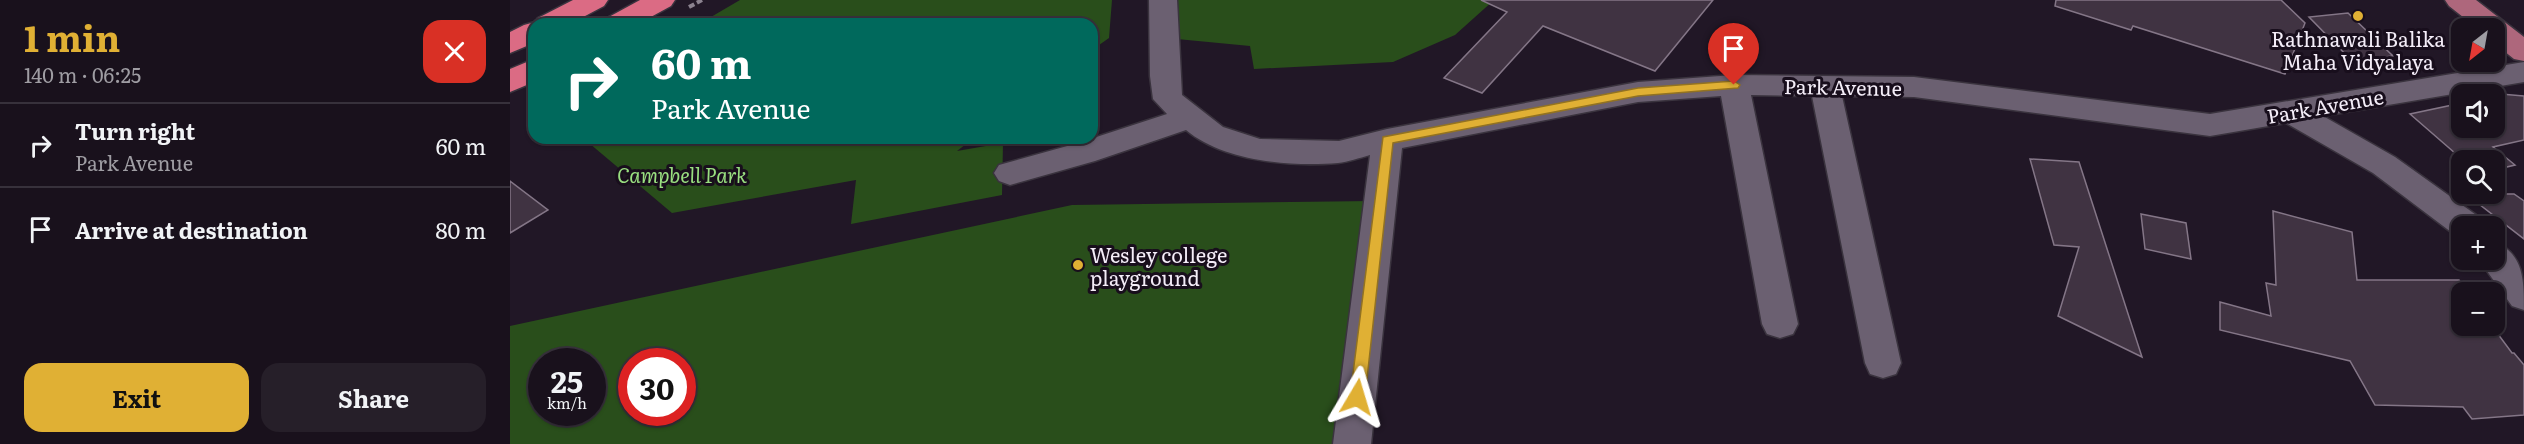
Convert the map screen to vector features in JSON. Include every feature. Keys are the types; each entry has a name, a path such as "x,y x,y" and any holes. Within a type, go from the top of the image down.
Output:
{"highway":[{"path":"560,18 594,0"},
{"path":"628,18 661,0"},
{"path":"510,44 528,35"},
{"path":"510,82 528,72"}],"main road":[{"path":"2459,0 2524,52"},
{"path":"2491,0 2524,26"}],"street":[{"name":"Park Avenue","path":"1163,0 1165,76 1168,99 1188,118 1212,135 1260,150 1339,152 1387,140 1638,92 1734,85 1914,87 2210,125 2524,72"},
{"path":"1734,85 1780,324"},
{"path":"1825,86 1883,363"},
{"path":"2290,111 2384,165 2453,216"},
{"path":"1010,173 1084,153 1188,118"},
{"path":"1352,444 1387,140"},
{"path":"2505,270 2524,296"}],"green space":[{"path":"740,0 1112,0 1109,38 1098,46 1098,18 709,18"},
{"path":"1175,0 1494,0 1455,35 1393,62 1254,69 1250,46 1177,39"},
{"name":"Campbell Park","path":"590,144 966,144 957,151 1003,144 1002,195 851,224 856,180 672,213"},
{"name":"Wesley college playground","path":"1373,201 1342,444 510,444 510,326 1072,205"}],"building":[{"path":"1481,0 1713,0 1655,71 1543,26 1482,93 1444,78 1507,12"},
{"path":"2056,0 2281,0 2305,23 2285,74 2133,26 2131,30 2055,6"},
{"path":"2348,13 2393,56 2352,61 2309,17"},
{"path":"2505,94 2524,96 2524,140 2493,147 2497,150 2451,150 2410,114 2451,105 2451,138 2505,138"},
{"path":"2505,157 2515,165 2505,167"},
{"path":"2030,159 2079,162 2142,357 2058,316 2079,247 2054,245"},
{"path":"510,181 548,210 510,233"},
{"path":"2505,194 2514,194 2524,201 2524,239 2505,224 2505,216 2494,216 2479,204 2505,204"},
{"path":"2273,211 2352,232 2357,280 2459,280 2460,282 2451,282 2451,336 2499,336 2524,365 2524,415 2472,419 2463,407 2375,405 2350,361 2220,330 2220,302 2271,316 2266,283 2276,285"},
{"path":"2141,214 2186,223 2191,259 2145,249"}],"place":[{"name":"Rathnawali Balika Maha Vidyalaya","path":"2358,16"},
{"name":"Wesley college playground","path":"1078,265"}],"route":[{"path":"1357,397 1387,140 1638,92 1734,85"}]}
